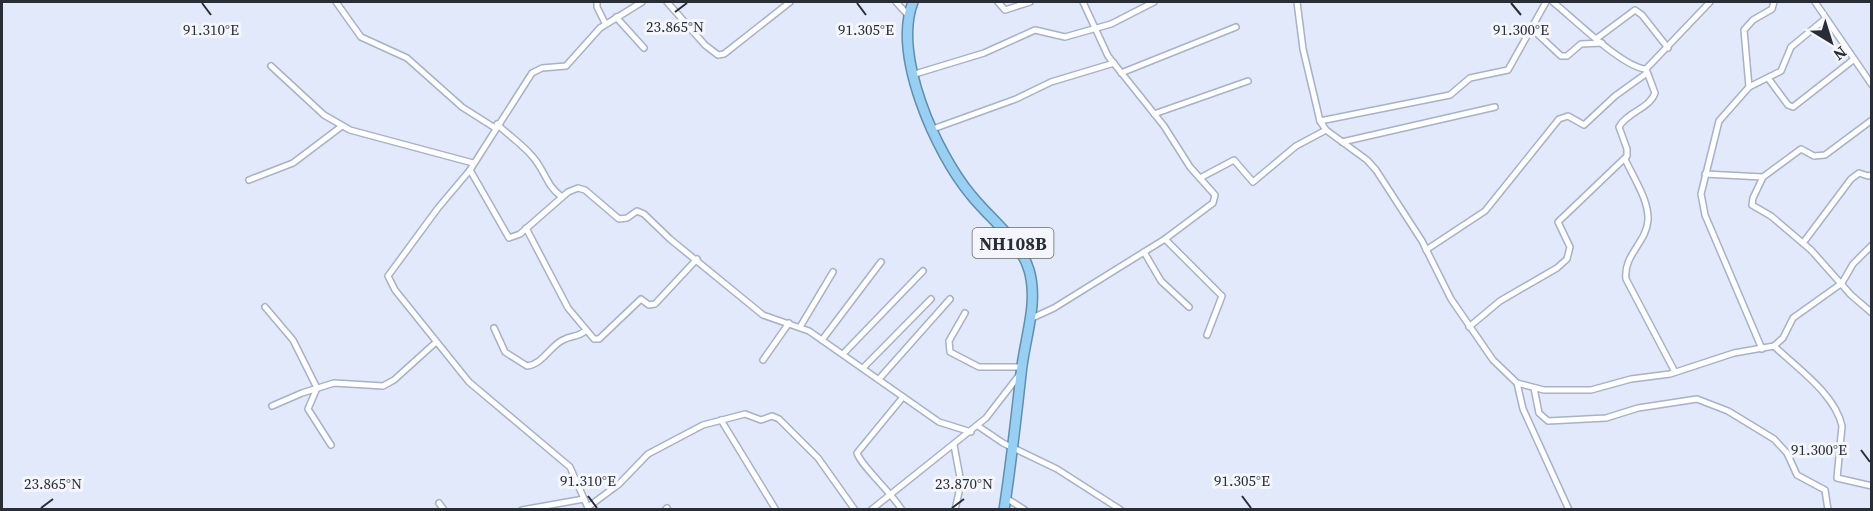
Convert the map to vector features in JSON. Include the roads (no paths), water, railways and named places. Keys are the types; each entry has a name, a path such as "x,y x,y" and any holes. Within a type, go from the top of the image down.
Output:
{"highway":[{"name":"NH108B","path":"913,2 908,15 908,37 930,130 963,186 1024,259 1033,292 1021,370 1015,447 1004,510"}],"street":[{"path":"336,2 361,37 407,58 462,107 496,126 531,155 550,188 562,197"},
{"path":"597,2 605,23"},
{"path":"642,2 605,23 567,66 542,68 532,73 470,170 438,208 388,276 395,290 435,343 469,382 570,467 588,508 619,484 648,454 703,425 745,414 761,420 776,416 818,458 855,510"},
{"path":"668,2 705,45 718,55 724,54 790,2"},
{"path":"896,2 908,15"},
{"path":"998,2 1005,10 1010,10 1030,2"},
{"path":"1030,319 1165,239 1215,199 1213,192 1114,63 1094,29 1083,2"},
{"path":"915,74 984,53 1035,30 1058,37 1094,29 1121,19 1154,2"},
{"path":"1297,2 1303,48 1320,121 1326,130 1376,170 1426,250 1436,273 1469,327 1493,360 1517,383 1534,388 1591,390 1675,372 1734,353 1774,346 1783,338 1793,318 1842,283 1861,254 1872,245"},
{"path":"1320,121 1450,95 1470,78 1508,70 1546,2"},
{"path":"1469,327 1500,301 1557,268 1566,259 1570,247 1558,222 1624,159 1627,149 1619,127 1654,97 1655,88 1647,71 1637,67 1596,39 1553,2"},
{"path":"1426,250 1485,211 1559,119 1568,116 1584,125 1610,100 1647,71 1710,2"},
{"path":"1749,87 1744,30 1754,20 1772,9 1774,2"},
{"path":"1815,2 1872,85"},
{"path":"1596,39 1635,10 1642,15 1668,48"},
{"path":"616,17 644,48"},
{"path":"1762,349 1701,205 1705,174 1719,121 1749,87 1784,67 1791,47 1825,19"},
{"path":"1121,73 1236,27"},
{"path":"1530,27 1562,56 1567,56 1581,44 1602,43"},
{"path":"1768,78 1788,105 1793,107 1853,60"},
{"path":"930,130 1016,99 1051,82 1114,63"},
{"path":"271,66 324,116 342,126 473,163"},
{"path":"1154,114 1248,81"},
{"path":"1342,142 1495,106"},
{"path":"1872,120 1825,155 1814,156 1802,149 1763,177 1752,205 1771,216 1803,243 1851,295 1872,313"},
{"path":"249,180 293,163 342,126"},
{"path":"1200,178 1234,160 1253,182 1296,146 1326,130"},
{"path":"1624,159 1648,208 1648,221 1628,259 1626,279 1675,372"},
{"path":"470,170 506,236 515,237 562,197 578,188 585,190 619,219 640,212 757,311 800,327 843,354 939,422 971,432"},
{"path":"1803,243 1851,179 1859,173 1868,177 1872,175"},
{"path":"1705,174 1763,177"},
{"path":"526,228 568,309 591,338 599,339 641,299 652,306 655,304 697,259"},
{"path":"1165,239 1186,264 1222,296 1207,335"},
{"path":"1144,252 1161,281 1189,307"},
{"path":"822,340 880,262"},
{"path":"843,354 923,271"},
{"path":"800,327 833,272"},
{"path":"863,368 931,299"},
{"path":"879,379 950,299"},
{"path":"265,307 293,340 317,388 308,409 331,445"},
{"path":"966,313 949,341 950,352 979,367 1021,370"},
{"path":"763,360 789,323"},
{"path":"494,328 505,352 527,366 538,362 564,339 575,338 585,330"},
{"path":"272,406 317,388 348,383 383,386 394,380 435,343"},
{"path":"1774,346 1811,380 1840,418 1842,426 1837,478 1872,486"},
{"path":"871,510 978,426 990,414 1021,370"},
{"path":"1517,383 1526,415 1569,510"},
{"path":"1534,388 1539,413 1548,421 1606,418 1687,399 1710,402 1781,445 1797,475 1825,490 1828,510"},
{"path":"902,510 892,494 864,465 857,453 903,397"},
{"path":"721,420 776,510"},
{"path":"978,426 1057,469 1121,510"},
{"path":"954,445 961,483 955,510"},
{"path":"1006,498 1024,510"},
{"path":"522,510 584,499"},
{"path":"439,503 444,510"}]}
